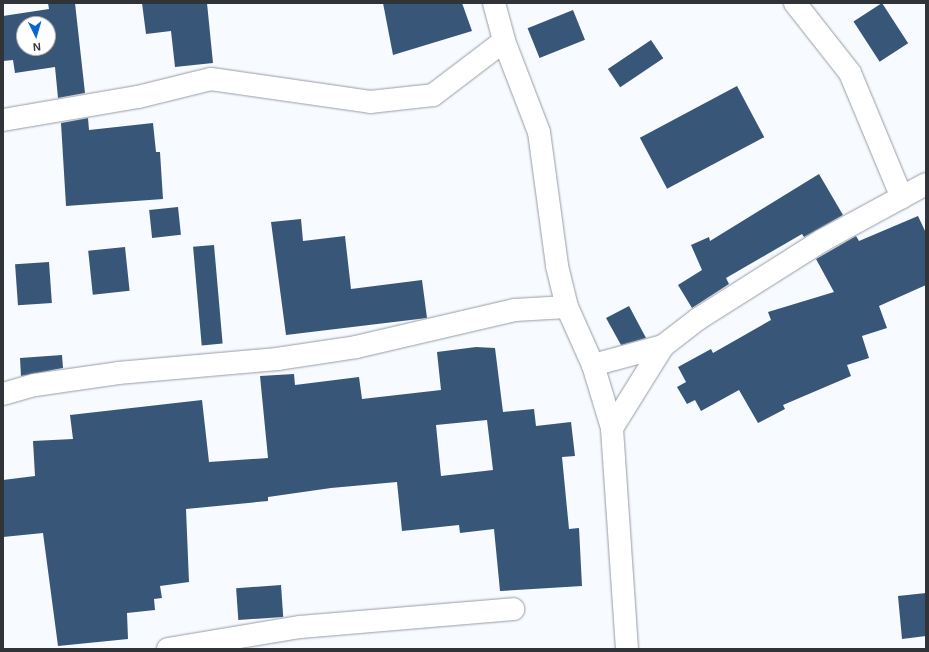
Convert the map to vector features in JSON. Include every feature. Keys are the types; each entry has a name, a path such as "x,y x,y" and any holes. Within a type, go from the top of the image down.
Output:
{"street":[{"path":"494,3 504,41 539,132 557,266 567,307 593,365 612,428 627,649"},
{"path":"795,3 850,73 902,198"},
{"path":"3,120 138,97 211,79 370,102 433,94 504,41"},
{"path":"612,428 663,346 698,319 823,240 926,184"},
{"path":"3,394 35,385 118,373 277,359 356,347 515,310 567,307"},
{"path":"593,365 663,346"},
{"path":"168,649 300,627 513,609"}],"building":[{"path":"48,3 75,3 85,93 58,98 55,67 15,73 13,60 3,61 3,16 49,9"},
{"path":"142,3 207,3 213,63 175,67 171,31 146,34"},
{"path":"383,3 462,3 472,31 393,55"},
{"path":"882,3 908,43 880,62 853,22"},
{"path":"573,10 585,40 540,58 528,28"},
{"path":"651,40 663,58 620,87 608,69"},
{"path":"737,86 764,137 667,189 640,138"},
{"path":"88,118 89,130 153,123 156,152 160,152 163,199 66,206 61,123"},
{"path":"819,174 843,215 804,237 802,234 726,278 729,284 692,308 678,285 702,270 691,245 709,237 710,241"},
{"path":"178,207 181,235 152,238 149,210"},
{"path":"918,216 926,233 926,285 879,306 887,328 862,336 869,358 847,365 851,376 783,405 785,409 758,423 739,390 701,411 695,400 687,404 677,387 686,382 678,367 711,349 713,353 771,320 768,312 834,292 816,259 856,236 859,241"},
{"path":"301,219 303,241 345,236 351,289 422,280 427,318 286,335 271,222"},
{"path":"214,245 223,344 202,345 193,247"},
{"path":"125,247 130,291 93,295 88,251"},
{"path":"49,262 52,303 18,305 15,264"},
{"path":"629,306 646,338 621,345 606,318"},
{"path":"476,347 495,348 503,412 534,409 536,426 571,422 575,456 562,457 569,529 579,528 582,586 500,591 494,529 460,533 459,525 402,531 397,482 331,488 268,497 268,501 186,509 189,582 160,586 162,598 154,599 155,610 127,613 128,639 58,646 43,533 3,537 3,480 35,476 33,441 73,439 70,415 202,400 209,462 268,458 260,376 294,374 295,385 359,377 362,399 441,390 437,352","holes":["487,420 493,470 441,476 436,425"]},
{"path":"62,355 63,368 21,376 20,358"},
{"path":"281,585 283,617 238,620 236,588"},
{"path":"926,593 926,636 902,639 898,596"}]}
